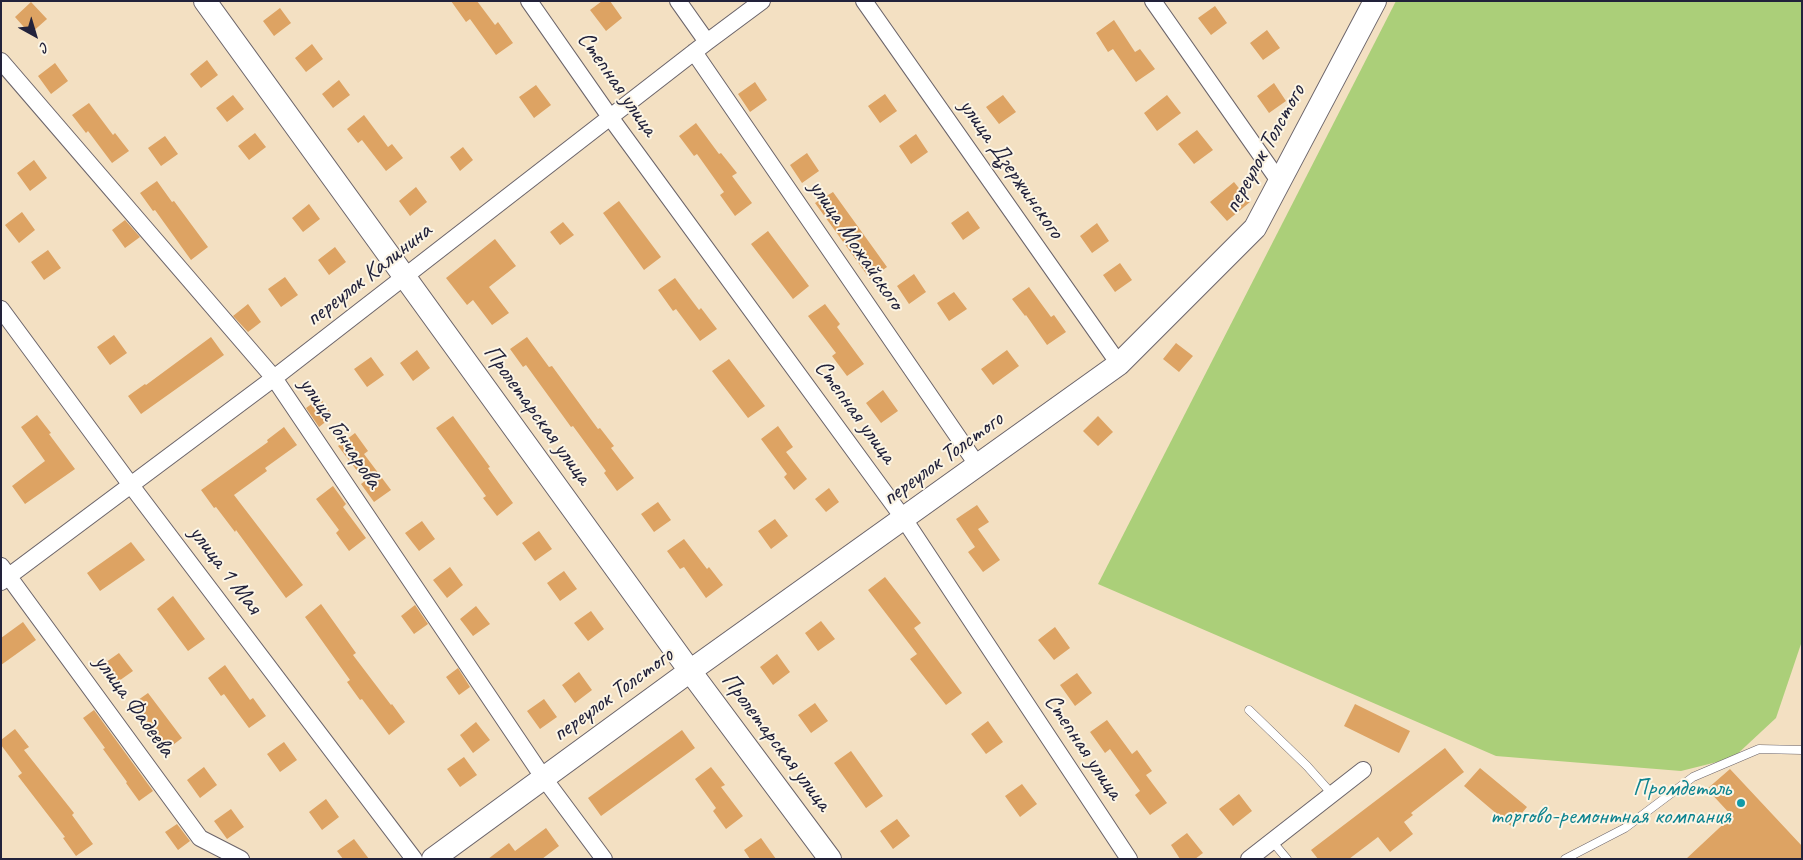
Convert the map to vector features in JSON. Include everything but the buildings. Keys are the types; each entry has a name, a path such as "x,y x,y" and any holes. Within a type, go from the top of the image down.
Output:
{"street":[{"name":"Пролетарская улица","path":"205,1 690,671 830,859"},
{"name":"Степная улица","path":"529,1 610,118 904,519 1129,859"},
{"name":"улица Можайского","path":"678,1 701,47 978,466"},
{"name":"переулок Калинина","path":"4,575 274,378 762,1"},
{"name":"улица Дзержинского","path":"864,1 1119,364"},
{"path":"1153,1 1279,180"},
{"name":"переулок Толстого","path":"432,859 690,671 1119,364 1254,228 1376,1"},
{"name":"улица Гончарова","path":"1,61 274,378 543,777 604,859"},
{"name":"улица 1 Мая","path":"1,309 130,484 414,859"},
{"name":"улица Фадеева","path":"4,575 200,838 241,859"},
{"path":"1249,859 1363,770"}],"lane":[{"path":"1249,710 1308,766 1332,794"},
{"path":"1565,859 1625,828 1692,777 1759,749 1802,750"},
{"path":"1272,841 1287,859"}],"green space":[{"path":"1396,1 1802,1 1802,641 1776,718 1733,758 1681,771 1496,756 1098,584"}],"place":[{"name":"Промдеталь торгово-ремонтная компания","path":"1741,803"}]}
